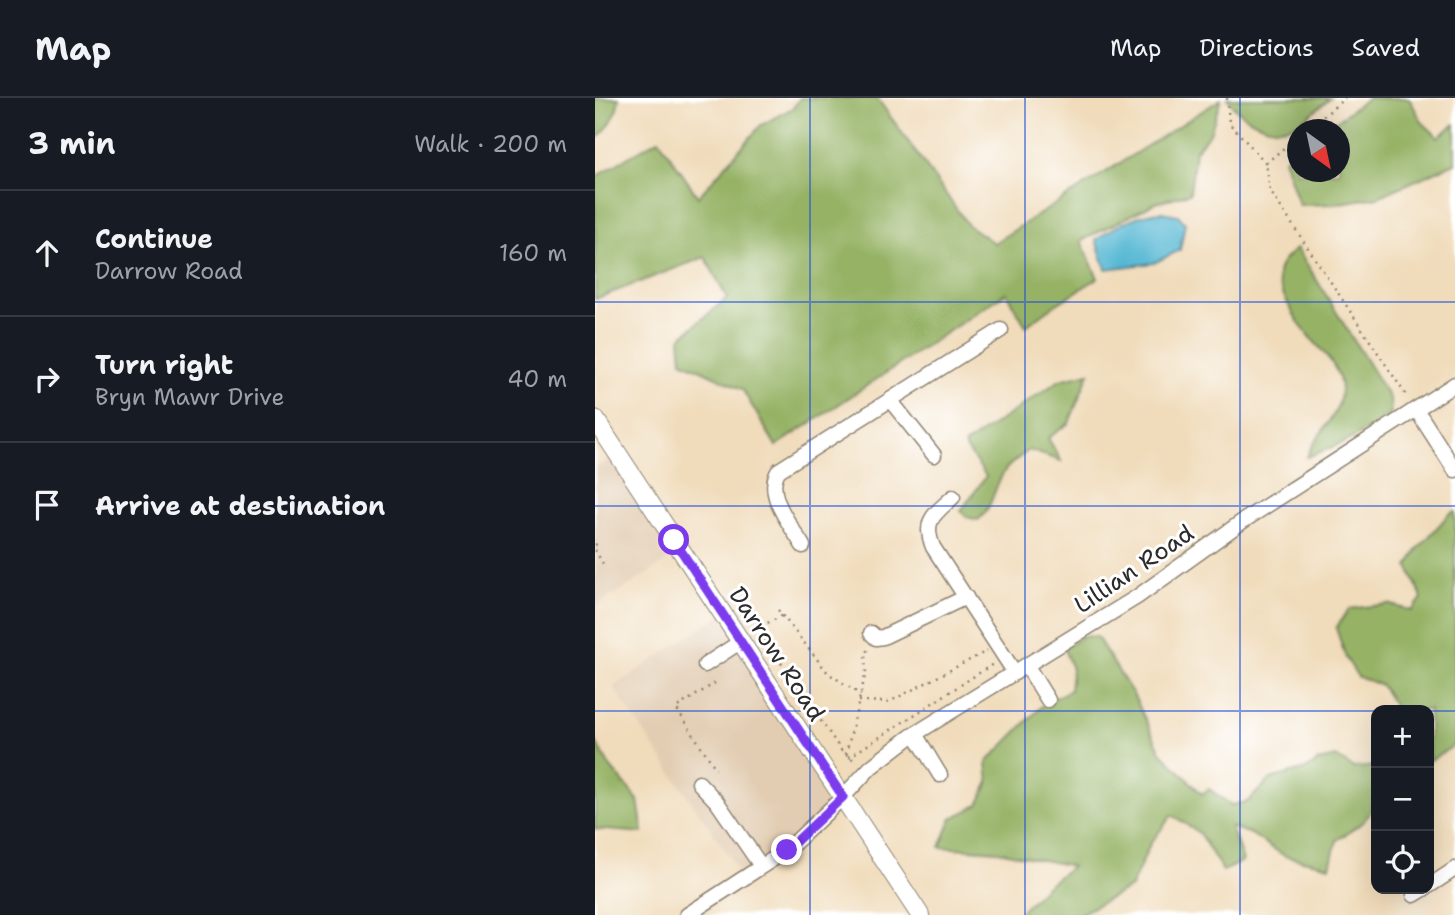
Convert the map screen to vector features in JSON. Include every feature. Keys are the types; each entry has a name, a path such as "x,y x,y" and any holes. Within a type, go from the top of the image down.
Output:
{"main road":[{"name":"Darrow Road","path":"595,419 920,915"}],"street":[{"path":"803,546 777,500 773,487 774,477 779,470 1001,330"},
{"name":"Lillian Road","path":"687,915 787,850 871,767 915,734 1157,584 1243,521 1455,384"},
{"path":"890,400 934,455"},
{"path":"1416,409 1455,470"},
{"path":"953,497 933,516 928,525 933,547 1001,652 1021,669 1048,700"},
{"path":"874,635 884,637 966,597"},
{"path":"705,665 740,642"},
{"path":"915,734 940,775"},
{"path":"699,783 717,802 761,866"},
{"path":"1434,882 1455,869"}],"path":[{"path":"1227,98 1229,123 1266,163 1270,191 1416,409"},
{"path":"1320,119 1345,98"},
{"path":"1266,163 1287,145"},
{"path":"595,545 600,542"},
{"path":"595,550 605,567"},
{"path":"778,610 828,673 861,695"},
{"path":"782,616 757,628 848,756 855,761"},
{"path":"848,756 866,672 865,652 874,635"},
{"path":"859,701 889,702 1001,652"},
{"path":"848,756 1001,652"},
{"path":"715,683 676,708 716,769"}],"shaded area":[{"path":"617,453 681,552 595,607 595,468"},
{"path":"722,614 843,797 744,878 613,687"}],"green space":[{"path":"595,98 619,98 611,121 595,139"},
{"path":"800,98 877,98 968,225 994,243 1221,99 1210,133 1195,151 1190,193 1155,203 1081,241 1098,278 1026,326 1006,293 776,446 742,389 682,361 680,338 727,298 705,257 595,299 595,177 659,139 698,197 761,125 793,108"},
{"path":"1227,98 1330,98 1304,119 1287,119 1285,128 1257,123"},
{"path":"1368,98 1409,98 1422,122 1438,137 1455,124 1455,163 1378,197 1333,204 1299,205 1292,182 1350,182 1350,119 1339,119"},
{"path":"1297,248 1390,399 1391,414 1351,439 1307,457 1337,408 1341,390 1338,374 1289,306 1278,279 1279,269 1285,259"},
{"path":"1089,373 1069,423 1048,438 1061,461 1029,450 1006,469 983,515 978,520 967,517 961,511 986,476 964,445 1060,380"},
{"path":"1455,511 1455,745 1434,758 1434,705 1394,705 1381,685 1358,677 1346,658 1336,628 1349,609 1389,604 1412,611 1422,598 1408,566 1417,550 1449,514"},
{"path":"1082,636 1097,637 1134,696 1161,752 1202,794 1209,789 1231,805 1247,802 1271,779 1336,757 1354,768 1371,766 1371,811 1360,824 1337,840 1330,866 1285,856 1251,834 1231,827 1243,861 1223,871 1199,833 1172,815 1150,844 1131,887 1078,915 1017,915 1046,886 1072,866 998,851 940,847 952,818 978,805 989,782 987,762 1044,704 1070,690 1072,669 1064,649"},
{"path":"595,740 609,765 638,800 643,833 595,829"}],"water":[{"path":"1162,212 1178,215 1185,223 1180,250 1154,263 1106,269 1096,240 1127,221"}],"route":[{"path":"674,540 843,797 787,850"}]}
